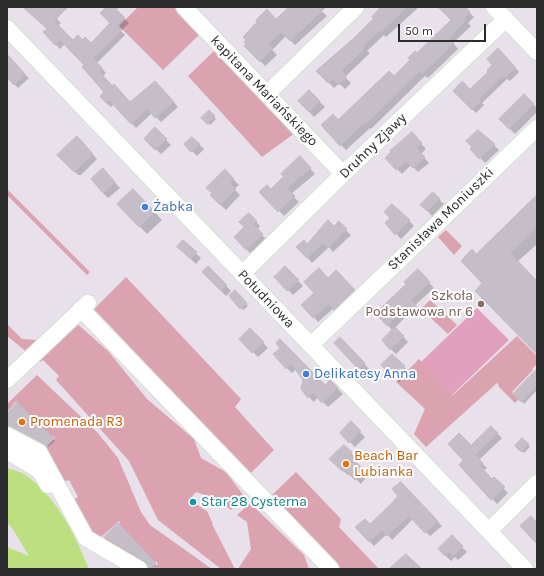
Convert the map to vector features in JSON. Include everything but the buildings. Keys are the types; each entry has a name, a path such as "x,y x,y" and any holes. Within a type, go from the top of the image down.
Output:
{"street":[{"path":"267,94 356,7"},
{"path":"494,7 537,52"},
{"name":"kapitana Mariańskiego","path":"188,8 343,174"},
{"name":"Druhny Zjawy","path":"242,274 343,174 506,19"},
{"name":"Południowa","path":"7,28 525,569"},
{"name":"Stanisława Moniuszki","path":"311,345 537,128"},
{"path":"12,380 28,360 85,306 331,569"},
{"path":"7,435 39,452 86,538 139,569"},
{"path":"7,451 40,471 78,539 106,557 114,558 132,569"},
{"path":"489,531 537,483"}],"shaded area":[{"path":"138,7 178,7 202,32 163,70 119,26"},
{"path":"215,50 295,133 262,157 188,76"},
{"path":"7,189 90,272 87,275 7,195"},
{"path":"446,230 462,246 454,255 438,237"},
{"path":"126,277 241,399 235,407 274,450 250,474 94,309"},
{"path":"430,300 457,325 448,334 421,309"},
{"path":"73,305 76,308 28,353 7,336 7,324 22,339 37,340"},
{"path":"477,308 509,340 452,395 421,362"},
{"path":"74,321 108,351 147,399 194,439 201,458 226,472 244,496 231,510 219,500 196,492 189,500 207,511 235,569 221,569 158,520 129,461 56,380 59,376 43,360 40,362 36,359"},
{"path":"517,336 537,356 537,364 532,369 533,370 512,392 518,400 515,403 498,386 499,385 497,383 426,447 414,434 425,409 396,382 419,359 453,395"},
{"path":"37,375 97,432 118,458 141,512 150,525 212,569 152,569 158,564 156,561 148,567 104,540 120,523 119,521 100,538 87,531 71,501 78,497 69,480 61,483 44,450 55,438 54,436 42,448 7,429 7,416 18,402 16,401 7,412 7,404"},
{"path":"7,468 25,475 48,495 64,518 78,543 89,569 7,569"},
{"path":"296,472 341,519 339,527 379,569 340,569 271,496"},
{"path":"250,503 304,555 309,569 238,569 251,549 247,522 237,515"}],"pier":[{"path":"7,522 14,531 29,556 7,547"}],"place":[{"name":"Żabka","path":"145,207"},
{"name":"Szkoła Podstawowa nr 6","path":"481,304"},
{"name":"Delikatesy Anna","path":"306,374"},
{"name":"Promenada R3","path":"22,422"},
{"name":"Beach Bar Lubianka","path":"346,464"},
{"name":"Star 28 Cysterna","path":"193,502"}]}
